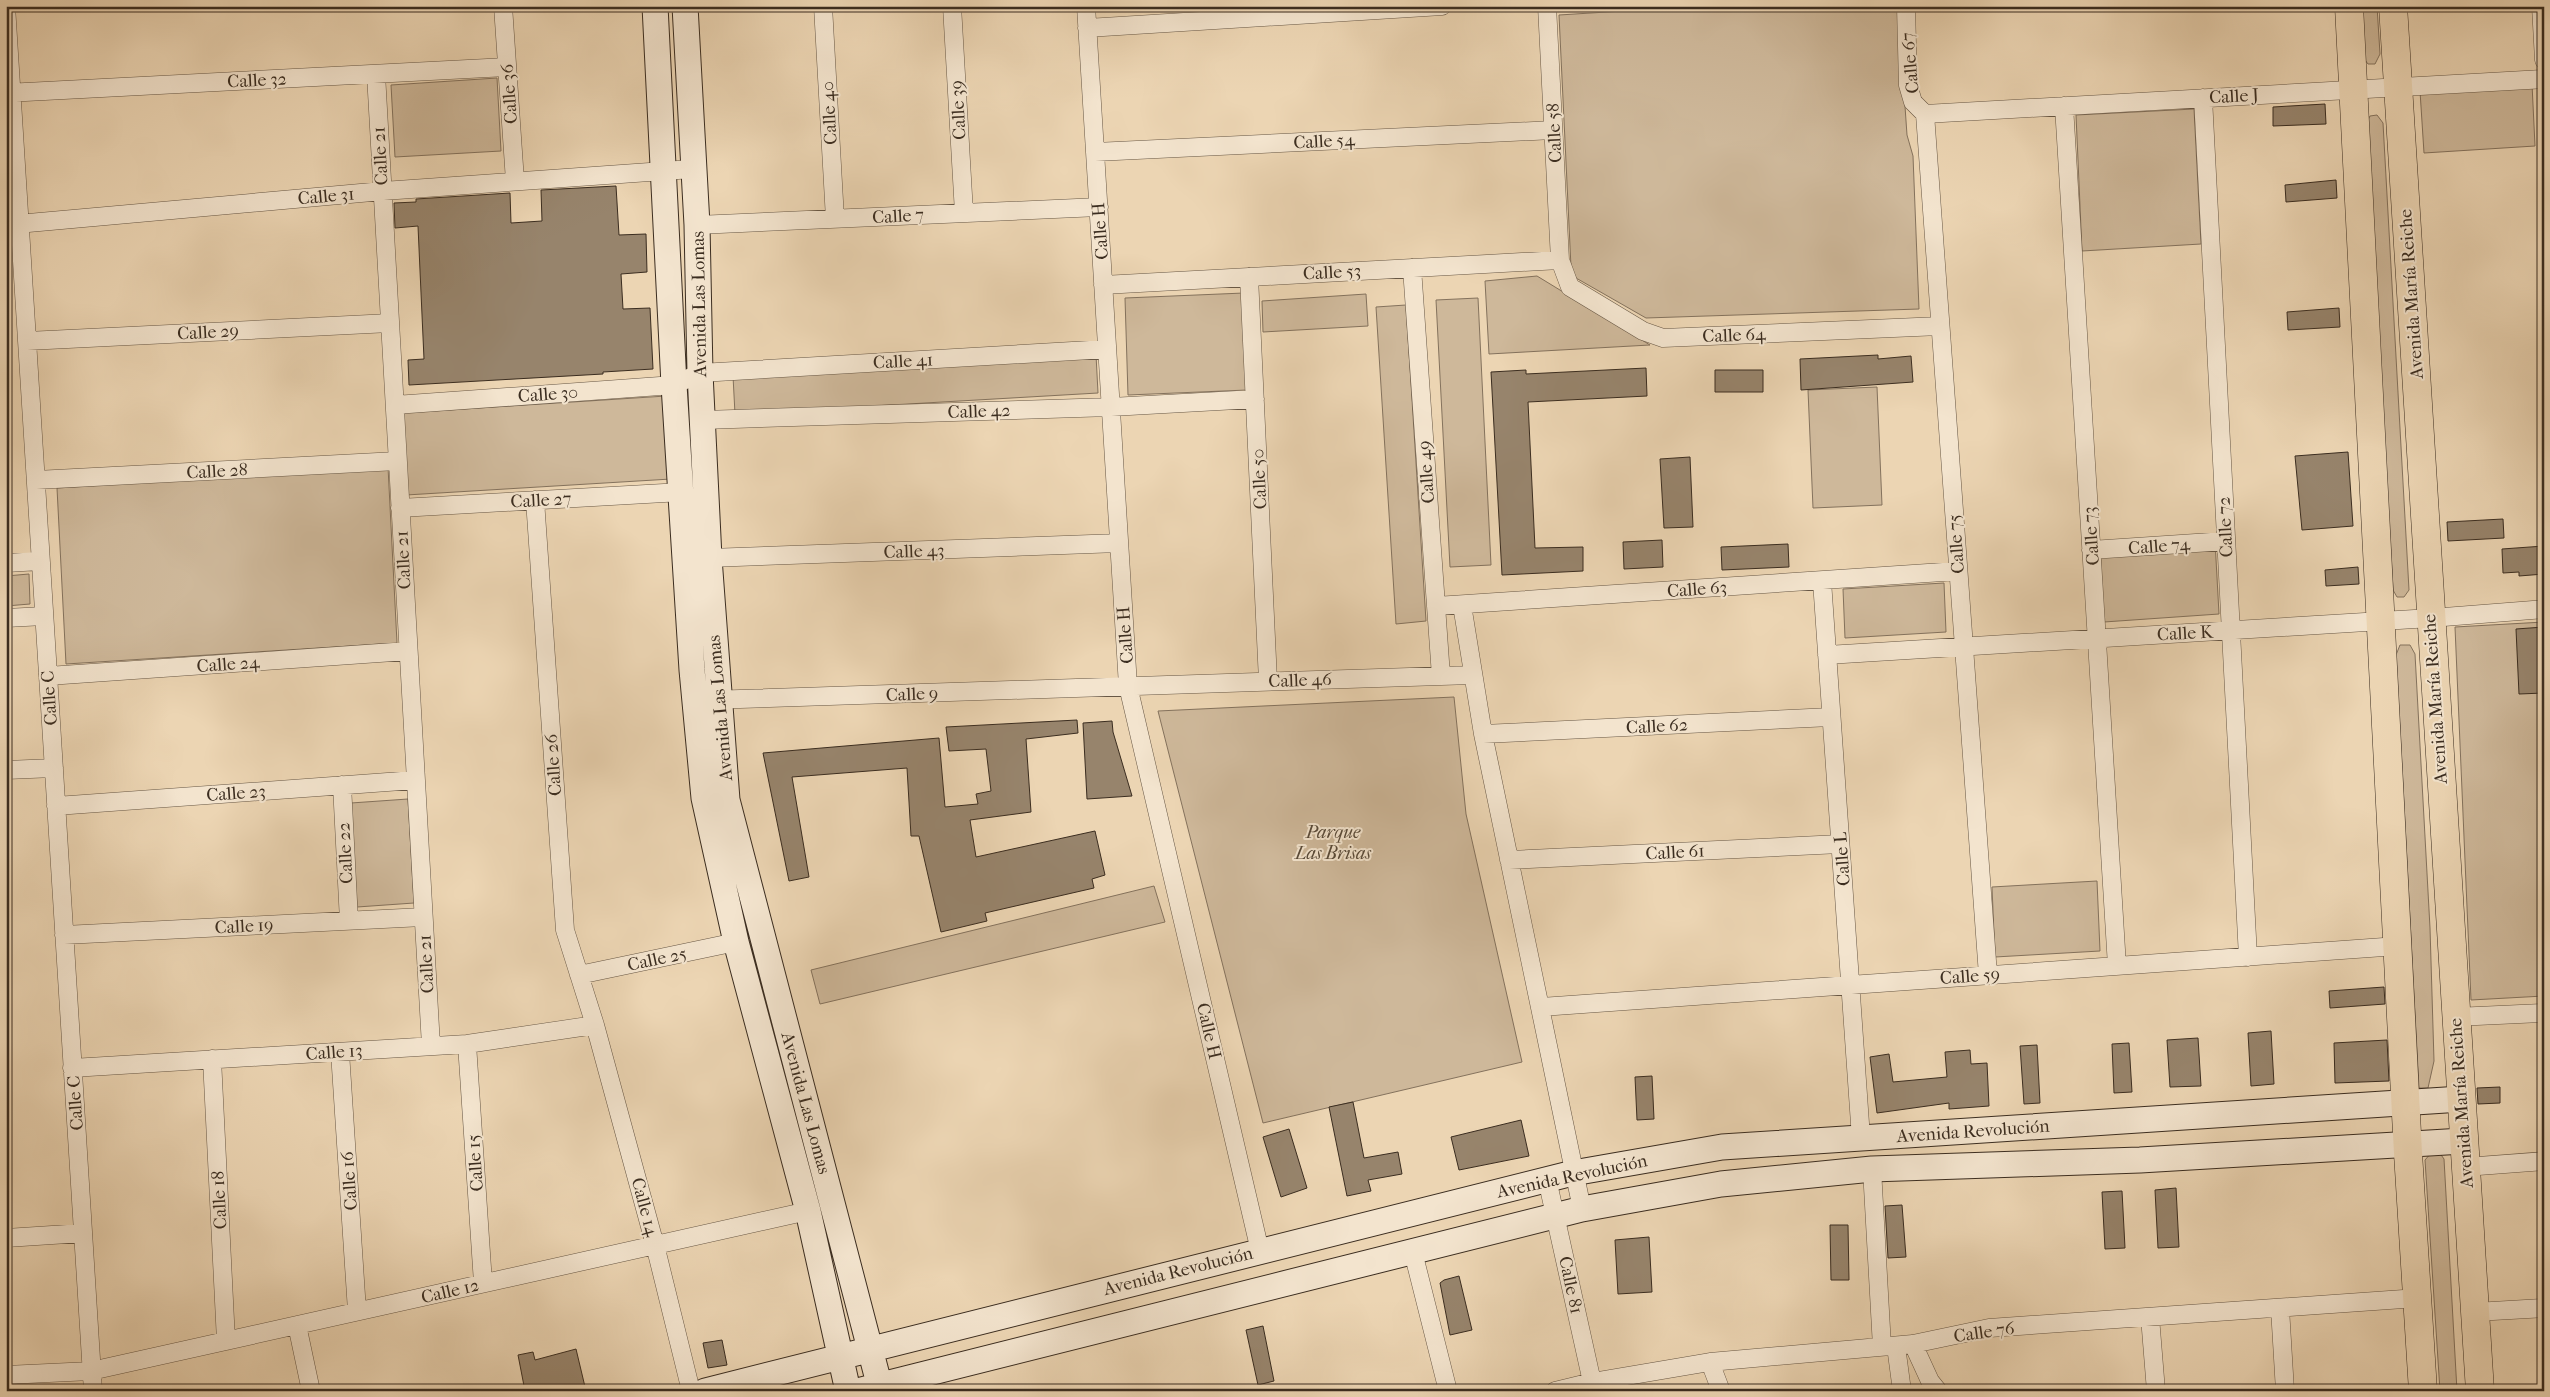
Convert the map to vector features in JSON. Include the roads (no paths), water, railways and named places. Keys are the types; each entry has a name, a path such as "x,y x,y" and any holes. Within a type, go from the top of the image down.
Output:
{"main road":[{"path":"2349,6 2382,621 2405,1102 2423,1391"},
{"name":"Avenida María Reiche","path":"2393,6 2460,1099 2480,1391"}],"street":[{"name":"Calle C","path":"6,6 13,224 27,341 93,1391"},
{"name":"Calle 36","path":"503,6 515,182"},
{"name":"Avenida Las Lomas","path":"655,6 674,385 682,492 707,700 727,800 871,1348 873,1389"},
{"name":"Avenida Las Lomas","path":"685,6 692,169 697,225 700,373 709,558 704,798 736,942 808,1211 848,1391"},
{"name":"Calle 40","path":"823,6 835,219"},
{"name":"Calle 39","path":"952,6 964,213"},
{"name":"Calle H","path":"1086,6 1128,686 1260,1251"},
{"path":"1087,28 1442,6"},
{"name":"Calle 58","path":"1547,6 1560,260"},
{"name":"Calle 67","path":"1906,6 1908,85 1913,102 1925,114"},
{"path":"2541,6 2544,60"},
{"name":"Calle 32","path":"9,93 507,67"},
{"name":"Calle 21","path":"376,74 431,1046"},
{"name":"Calle J","path":"1925,114 2544,79"},
{"name":"Calle 72","path":"2203,98 2248,956"},
{"name":"Calle 73","path":"2064,106 2117,966"},
{"name":"Calle 75","path":"1925,114 1988,975"},
{"name":"Calle 54","path":"1095,152 1553,130"},
{"name":"Calle 31","path":"13,224 382,191 692,169"},
{"name":"Calle 7","path":"697,225 1099,207"},
{"name":"Calle 64","path":"1560,260 1570,287 1643,331 1663,338 1940,326"},
{"name":"Calle 53","path":"1103,285 1560,260"},
{"name":"Calle 49","path":"1412,268 1441,676"},
{"name":"Calle 50","path":"1250,277 1268,681"},
{"name":"Calle 29","path":"27,341 390,322"},
{"name":"Calle 41","path":"700,373 1107,349"},
{"name":"Calle 30","path":"394,405 674,385 700,373"},
{"name":"Calle 42","path":"702,420 1111,407 1255,399"},
{"name":"Calle 28","path":"36,480 398,461"},
{"name":"Calle 27","path":"400,508 682,492"},
{"name":"Calle 26","path":"535,500 565,930 595,1025"},
{"name":"Calle 74","path":"2091,550 2226,541"},
{"name":"Calle 43","path":"709,558 1119,543"},
{"path":"6,563 40,561"},
{"name":"Calle 63","path":"1436,606 1958,571"},
{"name":"Calle L","path":"1822,581 1861,1138"},
{"path":"1462,604 1483,734 1582,1209"},
{"name":"Calle K","path":"1827,655 2430,618 2544,609"},
{"path":"6,618 44,616"},
{"name":"Calle 24","path":"48,676 408,651"},
{"name":"Calle 46","path":"1128,686 1472,674"},
{"name":"Calle 9","path":"707,700 1128,686"},
{"name":"Calle 62","path":"1483,734 1831,717"},
{"path":"6,770 54,768"},
{"name":"Calle 23","path":"56,806 416,780"},
{"name":"Calle 22","path":"342,785 349,921"},
{"name":"Calle 61","path":"1509,860 1840,844"},
{"name":"Calle 19","path":"64,935 423,917"},
{"name":"Calle 25","path":"578,975 736,942"},
{"name":"Calle 59","path":"1541,1007 2398,946"},
{"path":"2455,1017 2544,1013"},
{"name":"Calle 13","path":"72,1068 467,1044 595,1025"},
{"name":"Calle 14","path":"595,1025 655,1245 690,1391"},
{"name":"Calle 15","path":"467,1044 483,1283"},
{"name":"Calle 16","path":"340,1052 357,1311"},
{"name":"Calle 18","path":"212,1060 226,1341"},
{"name":"Avenida Revolución","path":"705,1391 1573,1172 1722,1147 2460,1099"},
{"name":"Avenida Revolución","path":"873,1389 1582,1209 1721,1184 1872,1169 2140,1160 2408,1144 2464,1154"},
{"path":"2464,1154 2544,1160"},
{"path":"1872,1169 1902,1391"},
{"name":"Calle 81","path":"1547,1179 1593,1386"},
{"name":"Calle 12","path":"6,1375 91,1371 808,1211"},
{"path":"6,1238 83,1233"},
{"path":"1413,1252 1448,1391"},
{"name":"Calle 76","path":"1555,1391 1593,1386 1710,1362 1897,1346 1989,1328 2418,1298"},
{"path":"2280,1308 2285,1391"},
{"path":"2475,1312 2544,1308"},
{"path":"2150,1317 2156,1391"},
{"path":"297,1325 312,1391"},
{"path":"1897,1346 1938,1391"},
{"path":"1710,1362 1722,1391"}],"park label":[{"name":"Parque Las Brisas","path":"1333,842"}]}
